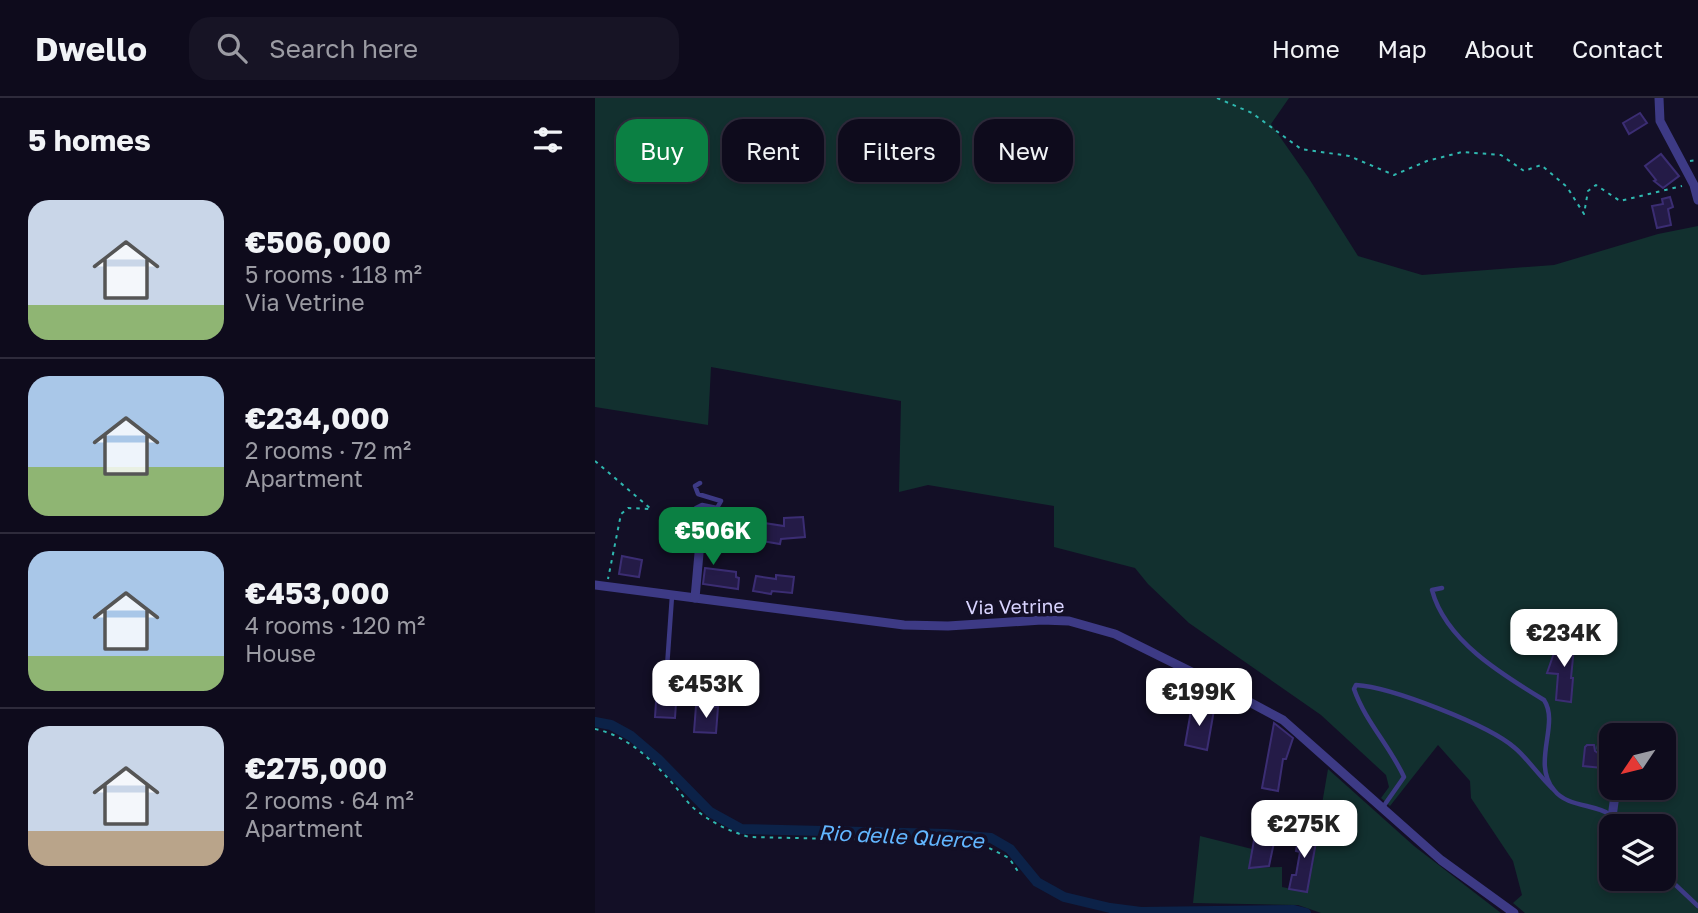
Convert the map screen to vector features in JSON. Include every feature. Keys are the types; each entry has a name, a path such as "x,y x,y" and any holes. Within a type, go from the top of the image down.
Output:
{"street":[{"path":"1659,98 1660,121 1697,195"},
{"path":"695,598 701,531 708,528 723,529"},
{"name":"Via Vetrine","path":"595,585 904,625 1042,620 1069,621 1103,630 1176,664 1283,720 1441,860 1514,913"}],"lane":[{"path":"700,482 695,486 698,494 722,500 717,508 702,505 696,508 701,517 719,522 723,529"},
{"path":"1442,588 1432,590 1437,608 1448,625 1480,657 1544,700 1549,708 1545,775 1552,788"},
{"path":"667,667 672,595"},
{"path":"1382,808 1405,777 1359,704 1354,689 1356,685 1394,692 1498,737 1516,748 1534,772 1558,795 1609,814"},
{"path":"1676,885 1698,906"}],"path":[{"path":"1217,98 1252,113 1301,149 1349,156 1394,175 1427,161 1462,152 1501,155 1524,171 1541,166 1566,187 1584,214 1588,191 1596,185 1620,201 1685,186"},
{"path":"595,461 651,509 628,508 621,514 607,587"},
{"path":"595,729 617,736 637,748 694,808 725,830 749,837 783,839 977,842 1009,858 1019,873"}],"green space":[{"path":"595,98 1289,98 1271,124 1358,256 1422,275 1554,265 1658,234 1698,226 1698,913 1525,913 1513,903 1522,895 1513,861 1471,798 1470,781 1438,745 1390,806 1381,798 1389,787 1386,775 1321,715 1189,623 1135,568 1054,547 1054,506 928,485 899,492 901,401 711,367 708,425 595,407"},
{"path":"1328,769 1414,846 1501,913 1321,913 1298,905 1193,903 1200,836 1252,849 1249,868 1282,867 1282,887 1307,892"}],"building":[{"path":"1640,113 1647,123 1629,134 1623,123"},
{"path":"1661,154 1679,176 1663,188 1654,181 1656,180 1645,166"},
{"path":"1670,197 1673,207 1668,209 1671,225 1657,228 1652,206 1663,204 1662,199"},
{"path":"803,517 805,537 781,539 780,544 762,541 764,523 784,526 784,518"},
{"path":"622,556 642,560 639,577 619,574"},
{"path":"705,568 736,572 736,577 739,578 738,589 703,584"},
{"path":"776,575 794,577 792,593 753,591 756,576 776,579"},
{"path":"1566,637 1575,637 1571,702 1556,700 1558,674 1547,673 1554,653"},
{"path":"657,687 677,688 675,718 655,717"},
{"path":"1192,705 1214,710 1207,750 1185,745"},
{"path":"696,706 718,707 716,733 694,732"},
{"path":"1274,723 1293,738 1286,759 1283,759 1278,791 1262,788"},
{"path":"1594,745 1595,751 1599,754 1599,768 1583,766 1585,747"},
{"path":"1300,828 1318,831 1307,892 1289,889 1292,875 1296,875"},
{"path":"1256,829 1276,833 1269,866 1249,868"}],"waterway":[{"name":"Rio delle Querce","path":"595,722 611,725 631,736 658,759 710,812 741,829 946,834 991,838 1010,849 1037,882 1064,897 1110,908 1141,912 1294,910 1306,913"}]}
